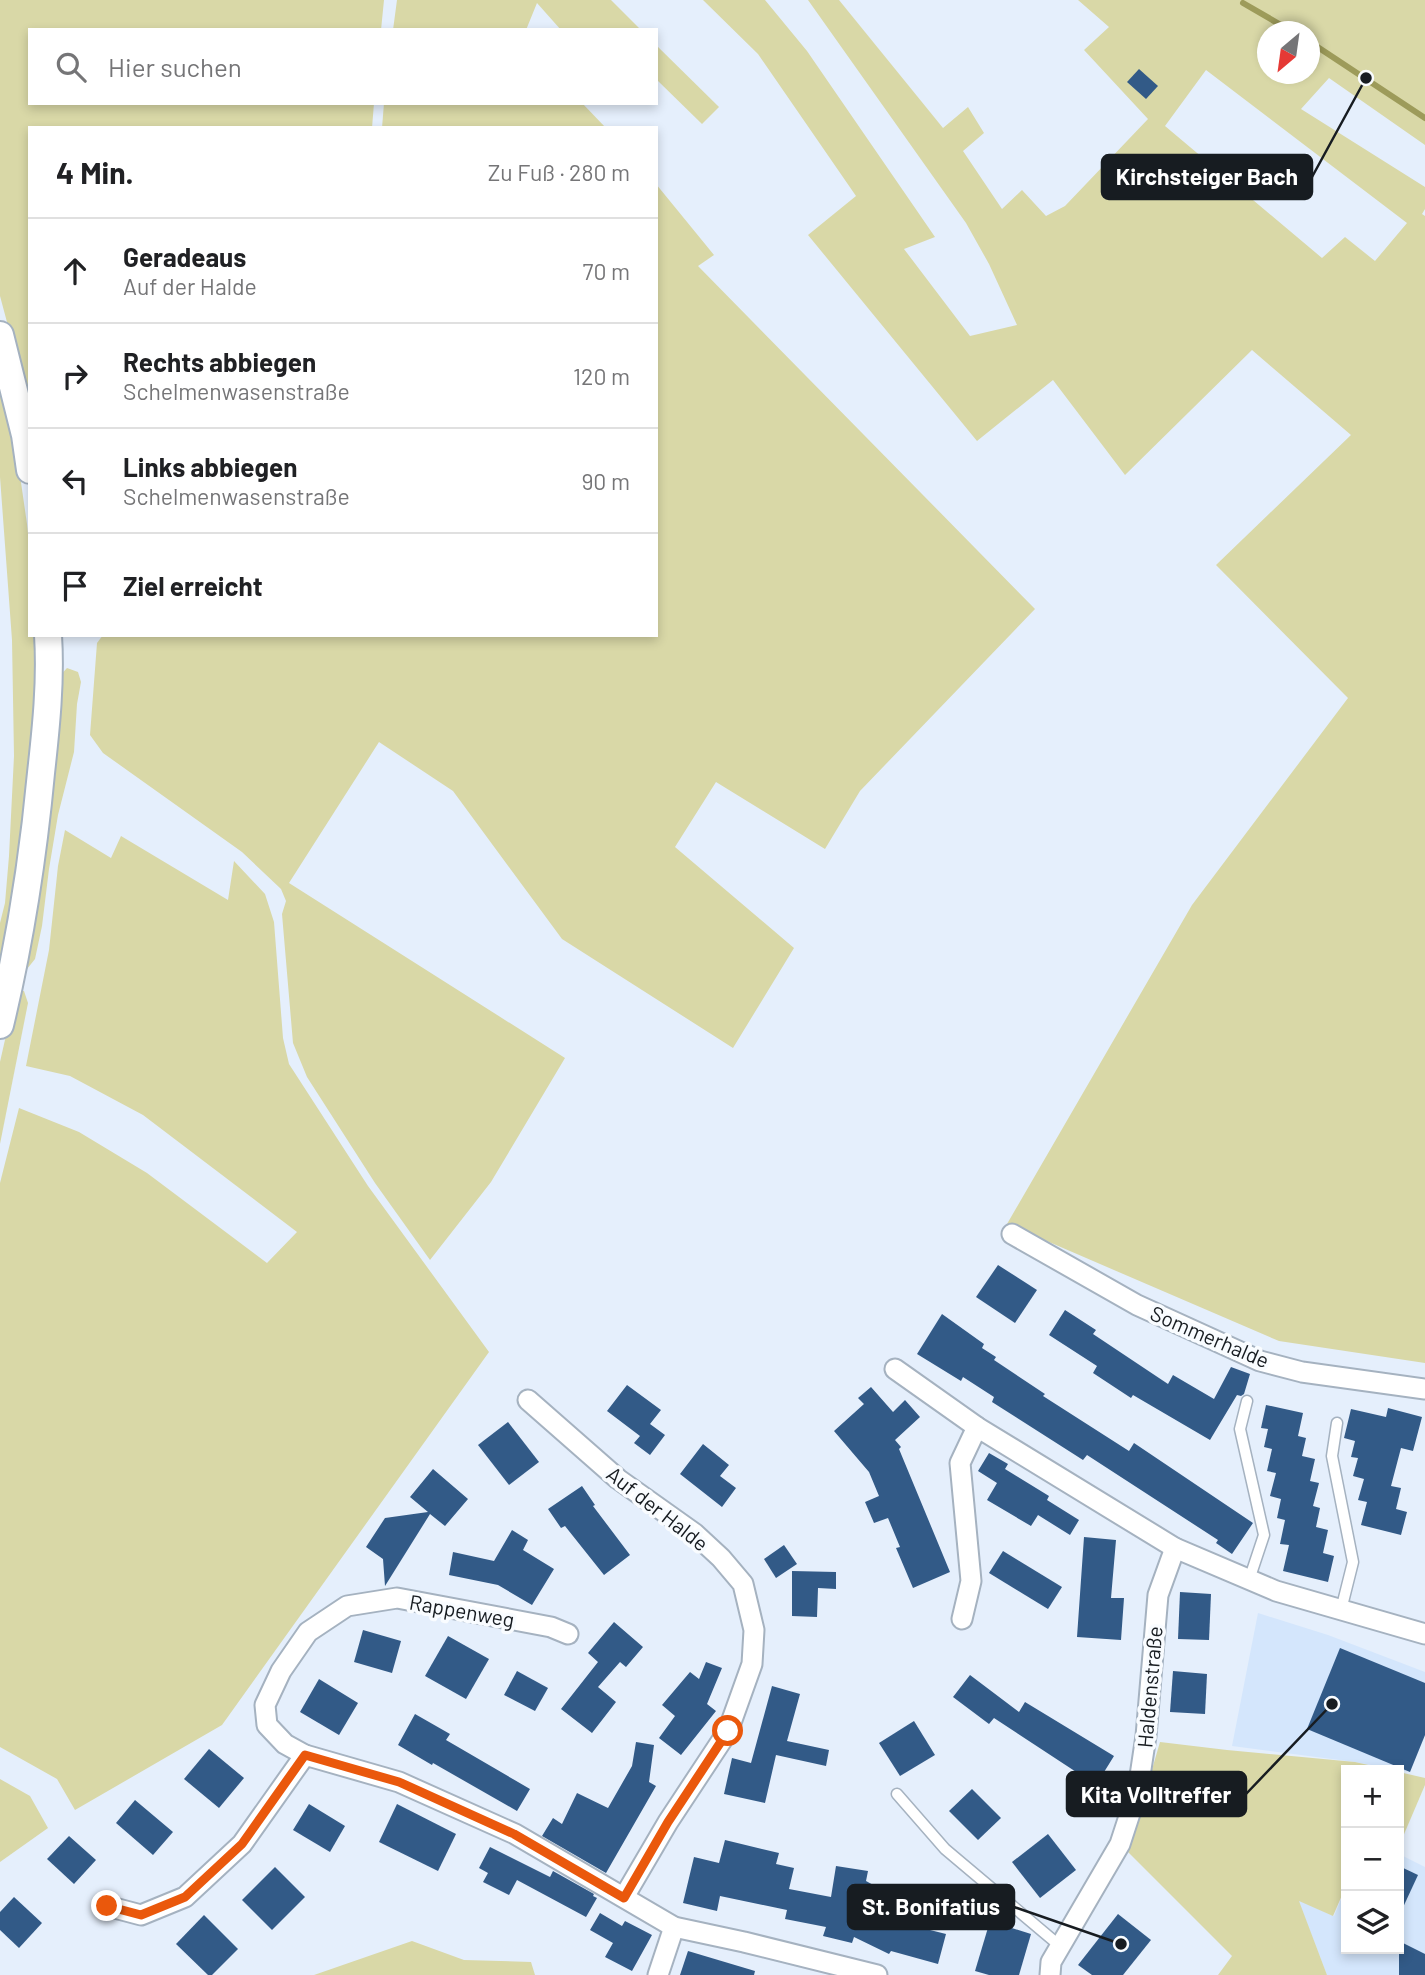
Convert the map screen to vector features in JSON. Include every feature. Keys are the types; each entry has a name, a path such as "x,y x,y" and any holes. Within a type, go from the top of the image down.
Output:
{"street":[{"path":"0,335 28,456"},
{"path":"0,1025 13,968 35,834 44,743 48,637"},
{"name":"Sommerhalde","path":"1012,1234 1137,1305 1260,1361 1302,1372 1425,1389"},
{"path":"895,1370 977,1427 1175,1548 1276,1591 1425,1634"},
{"name":"Auf der Halde","path":"528,1400 618,1479 694,1533 721,1558 743,1584 754,1630 752,1664 728,1731 668,1822 624,1898"},
{"path":"962,1619 971,1581 960,1463 977,1427"},
{"name":"Haldenstraße","path":"1050,1975 1051,1962 1120,1844 1139,1789 1146,1737 1157,1595 1175,1548"},
{"name":"Rappenweg","path":"568,1634 551,1627 397,1598 347,1606 308,1632 281,1671 265,1705 267,1726 285,1744 305,1755 399,1782 514,1834 674,1927 877,1975"},
{"path":"107,1906 141,1915 185,1897 242,1844 305,1755"},
{"path":"658,1975 674,1927"}],"lane":[{"path":"1247,1401 1240,1429 1264,1535 1249,1581"},
{"path":"1337,1423 1332,1456 1353,1562 1340,1611"},
{"path":"897,1794 945,1849 1060,1946"}],"shaded area":[{"path":"1258,1613 1328,1635 1425,1672 1425,1735 1410,1772 1404,1771 1404,1765 1372,1765 1232,1746"},
{"path":"1404,1856 1425,1867 1425,1975 1327,1975 1298,1900 1334,1916 1341,1899 1341,1954 1404,1954"}],"green space":[{"path":"0,0 384,0 381,28 28,28 28,105 374,105 372,126 28,126 28,401 0,296"},
{"path":"397,0 611,0 639,28 559,28 537,3 527,28 393,28"},
{"path":"703,0 765,0 807,51 935,237 904,249 970,336 1017,325 989,264 966,223 808,0 839,0 943,128 968,107 984,133 963,151 1002,209 1022,190 1046,216 1065,206 1148,119 1084,50 1109,27 1078,0 1425,0 1425,145 1329,78 1301,109 1425,187 1425,209 1422,214 1425,216 1425,1363 1279,1341 1007,1224 1192,905 1348,698 1216,565 1351,435 1252,350 1125,475 1053,380 977,441 808,235 856,196 758,54","holes":["1206,70 1407,223 1375,261 1345,237 1322,258 1165,126"]},
{"path":"658,47 719,107 702,124 658,81"},
{"path":"384,105 584,105 604,126 382,126"},
{"path":"658,186 714,255 698,266 1035,609 860,791 825,849 716,782 675,847 794,948 733,1048 562,939 453,791 379,742 289,883 565,1058 491,1182 430,1260 375,1183 307,1077 293,1043 282,914 286,901 281,889 242,852 103,753 90,735 97,643 102,637 658,637"},
{"path":"0,378 13,427 27,524 28,637 36,637 37,646 33,743 24,843 0,966 0,923 5,903 9,856 14,756 12,640 0,477"},
{"path":"67,668 78,672 81,682 74,752 58,815 35,959 27,969 21,966 58,678"},
{"path":"65,830 111,858 121,836 228,900 234,861 265,894 274,922 283,1038 289,1064 368,1186 489,1352 222,1725 75,1810 57,1779 0,1747 0,1183 19,1108 79,1132 147,1173 267,1263 297,1232 143,1115 70,1076 26,1066 49,950 58,866"},
{"path":"16,991 24,991 28,1003 0,1144 0,1062"},
{"path":"1160,1742 1368,1765 1341,1765 1341,1898 1333,1916 1299,1901 1327,1975 1218,1975 1232,1956 1128,1852"},
{"path":"1404,1773 1425,1778 1425,1785 1404,1834"},
{"path":"0,1779 30,1796 48,1828 0,1862"},
{"path":"412,1941 464,1960 531,1962 535,1975 314,1975"}],"building":[{"path":"1139,69 1158,86 1146,99 1127,82"},
{"path":"998,1265 1037,1290 1015,1323 976,1297"},
{"path":"1065,1310 1096,1330 1093,1334 1168,1384 1173,1375 1214,1399 1231,1367 1250,1374 1244,1394 1237,1395 1210,1440 1133,1395 1131,1398 1093,1373 1097,1366 1049,1335"},
{"path":"942,1314 984,1344 982,1348 996,1357 994,1360 1045,1394 1043,1396 1129,1451 1134,1443 1253,1523 1232,1554 1216,1543 1218,1540 1087,1455 1083,1460 992,1402 994,1397 963,1377 961,1381 917,1354"},
{"path":"627,1385 661,1410 650,1424 665,1435 650,1455 634,1443 640,1436 607,1411"},
{"path":"871,1387 893,1412 905,1400 920,1417 895,1440 901,1447 899,1449 950,1572 913,1588 896,1548 900,1547 888,1518 874,1523 865,1502 879,1496 869,1472 834,1431 864,1404 858,1398"},
{"path":"1266,1405 1303,1413 1298,1436 1306,1438 1302,1456 1315,1459 1310,1481 1319,1483 1313,1506 1320,1508 1316,1527 1328,1530 1323,1553 1334,1556 1328,1582 1283,1571 1289,1545 1280,1544 1285,1520 1277,1518 1281,1499 1270,1496 1276,1473 1267,1471 1272,1449 1264,1447 1268,1429 1261,1428"},
{"path":"1388,1408 1422,1417 1413,1451 1401,1448 1391,1486 1401,1488 1396,1509 1407,1512 1401,1535 1361,1525 1367,1502 1358,1500 1364,1479 1353,1476 1358,1458 1351,1457 1355,1441 1344,1438 1351,1409 1386,1417"},
{"path":"508,1422 539,1462 509,1485 478,1445"},
{"path":"703,1444 729,1465 720,1476 736,1488 722,1507 680,1474"},
{"path":"989,1453 1008,1464 1005,1469 1049,1496 1047,1500 1079,1520 1070,1535 1038,1515 1031,1526 987,1500 997,1483 978,1471"},
{"path":"433,1469 468,1499 445,1526 430,1514 385,1586 383,1559 366,1547 385,1518 428,1512 410,1497"},
{"path":"582,1486 595,1505 593,1506 630,1555 604,1575 565,1526 561,1528 548,1509"},
{"path":"512,1530 528,1540 523,1550 554,1569 532,1605 498,1585 449,1575 453,1552 494,1561"},
{"path":"1084,1537 1116,1540 1111,1598 1124,1598 1121,1640 1077,1637"},
{"path":"784,1545 797,1564 776,1578 764,1559"},
{"path":"1003,1551 1062,1587 1048,1609 989,1573"},
{"path":"792,1571 836,1572 836,1589 818,1588 817,1617 792,1616"},
{"path":"1180,1592 1211,1594 1209,1640 1178,1639"},
{"path":"614,1622 643,1647 626,1667 620,1662 598,1687 616,1702 592,1733 561,1709 598,1662 588,1653"},
{"path":"363,1630 401,1641 392,1673 354,1662"},
{"path":"448,1636 489,1659 466,1699 425,1676"},
{"path":"1340,1648 1425,1683 1425,1735 1410,1772 1404,1769 1404,1765 1393,1765 1307,1729"},
{"path":"706,1662 722,1668 707,1704 716,1711 681,1755 659,1738 675,1716 662,1705 690,1672 699,1679"},
{"path":"517,1671 548,1688 535,1711 504,1695"},
{"path":"1173,1671 1207,1674 1205,1714 1170,1712"},
{"path":"970,1675 1019,1712 1025,1702 1114,1756 1096,1785 994,1718 989,1724 953,1697"},
{"path":"319,1679 358,1703 339,1735 300,1712"},
{"path":"772,1686 800,1694 787,1741 829,1750 826,1766 776,1755 765,1803 724,1794 732,1758 751,1763"},
{"path":"415,1714 450,1734 446,1740 530,1789 517,1811 398,1745"},
{"path":"914,1721 935,1755 900,1776 879,1743"},
{"path":"636,1742 654,1745 649,1782 656,1786 606,1873 542,1836 553,1818 562,1824 577,1793 608,1808 632,1766"},
{"path":"209,1749 244,1778 219,1808 184,1779"},
{"path":"972,1789 1001,1818 978,1840 949,1811"},
{"path":"135,1800 173,1832 153,1855 116,1823"},
{"path":"309,1804 345,1826 330,1852 293,1830"},
{"path":"397,1804 456,1834 438,1871 379,1842"},
{"path":"1048,1834 1076,1870 1040,1898 1012,1862"},
{"path":"69,1836 96,1860 74,1884 47,1859"},
{"path":"725,1840 779,1853 776,1864 794,1868 789,1889 831,1897 836,1866 868,1871 866,1881 915,1908 918,1897 937,1901 930,1930 946,1934 938,1964 891,1951 889,1954 854,1937 852,1943 823,1936 826,1927 785,1919 787,1910 720,1896 717,1911 683,1903 694,1857 719,1863"},
{"path":"490,1847 550,1877 553,1871 594,1894 597,1898 586,1917 517,1880 509,1895 483,1882 488,1873 479,1868"},
{"path":"275,1867 305,1897 272,1930 242,1900"},
{"path":"1404,1868 1418,1875 1404,1905"},
{"path":"14,1897 42,1923 19,1948 0,1930 0,1912"},
{"path":"600,1913 622,1926 625,1921 652,1935 632,1971 605,1957 613,1943 590,1930"},
{"path":"1118,1914 1151,1940 1123,1975 1092,1975 1078,1965"},
{"path":"204,1915 238,1949 212,1975 208,1975 176,1944"},
{"path":"990,1921 1031,1934 1019,1975 989,1975 975,1971"},
{"path":"1404,1944 1425,1954 1425,1975 1399,1975 1399,1954 1404,1954"},
{"path":"688,1951 755,1971 754,1975 680,1975"}],"waterway":[{"path":"1243,3 1274,21"},
{"path":"1320,49 1425,118"}],"place":[{"name":"Kirchsteiger Bach","path":"1366,78"},
{"name":"Kita Volltreffer","path":"1332,1704"},
{"name":"St. Bonifatius","path":"1121,1944"}],"route":[{"path":"107,1906 141,1915 185,1897 242,1844 305,1755 399,1782 514,1834 624,1898 668,1822 728,1731"}]}
